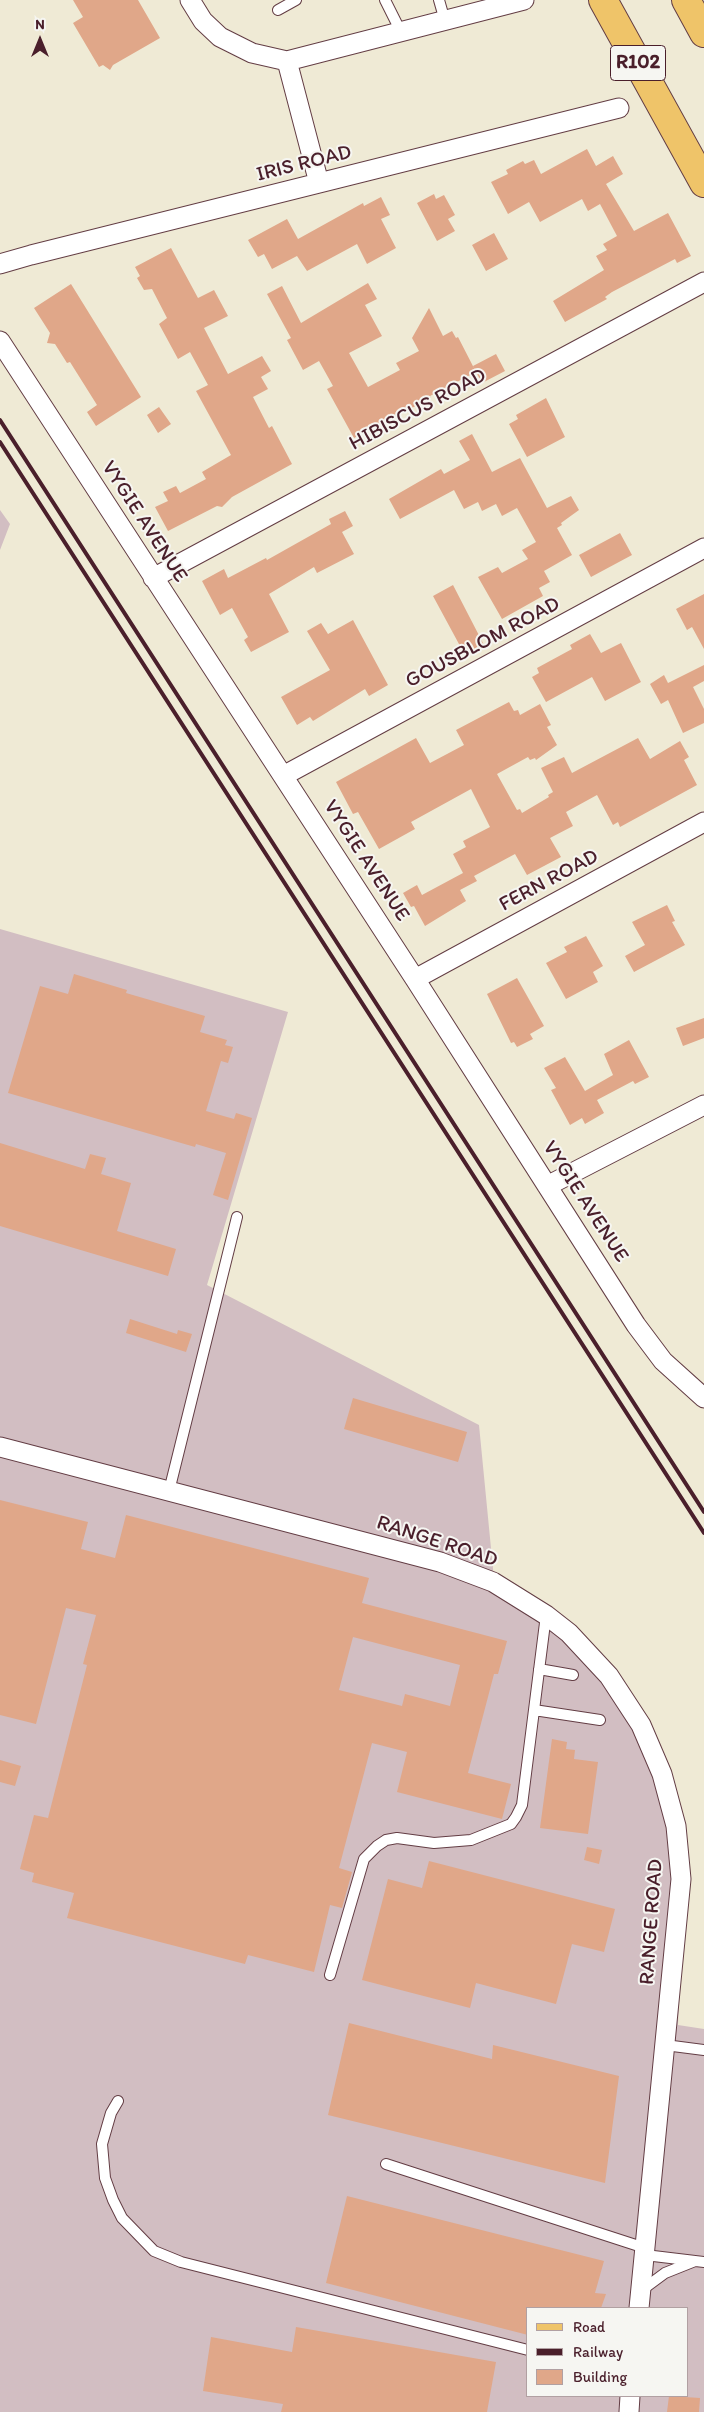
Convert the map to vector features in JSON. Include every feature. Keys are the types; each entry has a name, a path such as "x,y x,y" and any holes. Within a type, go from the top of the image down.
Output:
{"main road":[{"name":"R102","path":"603,0 704,183"},
{"path":"686,0 704,33"}],"street":[{"path":"190,0 203,21 220,37 259,55 287,61 524,0"},
{"path":"287,61 319,183"},
{"name":"IRIS ROAD","path":"0,264 619,108"},
{"name":"HIBISCUS ROAD","path":"153,578 704,282"},
{"name":"VYGIE AVENUE","path":"0,341 415,978 636,1325 663,1361 704,1398"},
{"name":"GOUSBLOM ROAD","path":"283,776 704,548"},
{"name":"FERN ROAD","path":"415,978 704,822"},
{"path":"548,1186 704,1105"},
{"name":"RANGE ROAD","path":"0,1447 440,1562 493,1582 546,1615 590,1654 626,1700 652,1749 670,1799 680,1852 681,1879 640,2300"},
{"path":"629,2412 630,2397"}],"lane":[{"path":"278,10 296,0"},
{"path":"385,0 401,32"},
{"path":"439,0 445,20"},
{"path":"169,1491 237,1217"},
{"path":"330,1975 364,1859 377,1846 386,1840 397,1838 434,1843 471,1840 511,1824 522,1805 546,1615"},
{"path":"539,1669 573,1675"},
{"path":"534,1710 600,1720"},
{"path":"665,2045 704,2050"},
{"path":"118,2101 111,2113 102,2144 105,2178 122,2218 154,2250 181,2262 526,2349"},
{"path":"386,2164 645,2252 700,2261"},
{"path":"640,2300 665,2272 700,2261"}],"shaded area":[{"path":"0,510 10,524 0,550"},
{"path":"0,929 288,1012 207,1285 479,1425 494,1579 519,1593 636,1713 683,1879 678,2025 704,2029 704,2412 0,2412"}],"building":[{"path":"73,0 138,0 160,38 113,65 110,70 103,65 99,67 73,23 83,17"},
{"path":"587,149 596,166 613,156 623,174 606,184 634,231 668,213 691,256 677,263 675,259 612,292 605,297 607,299 565,322 553,301 604,270 596,256 607,250 603,244 617,236 600,204 588,211 582,199 540,222 529,202 508,214 491,182 508,174 506,170 523,161 525,164 534,160 541,174"},
{"path":"434,194 436,199 444,195 455,215 448,219 455,231 437,241 417,203"},
{"path":"381,197 390,215 381,219 396,248 367,264 357,244 307,271 297,256 272,269 264,254 258,257 248,240 287,219 298,239 363,203 364,206"},
{"path":"494,233 508,259 486,271 472,245"},
{"path":"171,248 198,298 214,290 228,316 204,328 228,374 262,356 271,371 261,377 268,389 253,397 269,428 272,426 292,464 232,497 222,507 217,506 168,531 155,507 168,501 163,492 176,486 180,493 206,479 202,472 231,455 196,391 208,385 190,352 178,359 159,324 167,318 152,289 144,290 137,278 140,276 135,267"},
{"path":"368,283 377,299 365,305 382,336 349,353 368,387 400,370 396,363 419,351 412,338 429,308 443,336 452,331 456,338 458,337 476,372 354,438 327,389 333,386 319,361 303,370 287,340 291,338 267,294 282,286 301,323"},
{"path":"71,284 141,397 96,426 87,412 97,405 70,362 67,363 55,344 47,343 50,333 34,308"},
{"path":"496,354 505,371 482,383 473,366"},
{"path":"546,398 565,437 527,457 509,424 518,419 516,415"},
{"path":"159,407 171,424 158,433 147,415"},
{"path":"472,434 492,472 520,458 547,508 571,496 579,510 557,528 572,555 544,571 550,582 539,588 543,596 502,619 478,577 498,567 502,573 528,559 522,550 536,542 517,508 502,516 496,504 482,511 478,502 464,509 454,490 400,519 389,499 441,469 444,474 470,460 459,441"},
{"path":"345,511 353,526 342,532 354,554 317,573 314,567 269,594 289,632 251,652 244,640 248,637 232,608 220,615 202,581 224,569 228,578 266,558 267,560 331,524 329,519"},
{"path":"620,533 632,555 591,577 579,555"},
{"path":"453,585 485,647 466,657 433,596"},
{"path":"704,594 704,649 692,627 687,630 676,609"},
{"path":"353,620 388,685 369,696 365,689 313,721 310,717 297,725 281,697 330,670 307,631 321,623 328,634"},
{"path":"590,634 601,653 621,643 641,682 605,701 592,677 546,702 532,677 539,673 537,668 572,649 570,645"},
{"path":"704,665 704,681 693,687 704,709 704,723 683,733 668,700 661,704 650,684 664,675 668,683"},
{"path":"509,702 514,711 518,710 520,715 540,704 551,725 547,727 557,745 536,760 535,758 530,760 528,757 497,774 517,810 520,809 522,813 549,797 548,795 553,792 541,768 564,757 572,773 638,738 650,759 680,741 689,757 684,760 697,785 620,827 618,822 613,825 597,795 566,812 573,826 550,838 561,857 527,875 515,854 474,876 477,881 460,890 466,901 425,926 414,906 411,907 403,893 417,885 422,895 463,873 453,854 466,847 463,841 490,827 471,789 411,822 415,829 379,849 358,812 353,814 336,782 416,738 430,763 464,745 456,730"},
{"path":"667,905 675,921 672,922 685,945 634,972 625,956 645,945 632,922"},
{"path":"586,936 603,966 593,972 598,982 566,999 546,963 567,952 564,947"},
{"path":"74,974 127,990 126,993 205,1016 200,1032 227,1040 225,1045 233,1047 228,1063 221,1061 206,1111 234,1119 236,1113 252,1118 228,1200 213,1195 226,1153 196,1144 195,1147 8,1093 40,986 68,994"},
{"path":"517,978 544,1026 530,1034 533,1039 517,1047 514,1042 511,1043 487,994"},
{"path":"704,1018 704,1038 683,1046 676,1028"},
{"path":"629,1040 649,1077 635,1084 633,1081 597,1100 604,1113 585,1124 582,1118 570,1125 551,1090 556,1088 544,1068 565,1057 585,1091 613,1075 604,1054"},
{"path":"0,1143 85,1169 90,1154 106,1158 101,1174 131,1183 117,1231 176,1249 168,1276 0,1226"},
{"path":"130,1319 177,1334 178,1330 192,1334 186,1352 126,1333"},
{"path":"353,1398 467,1432 458,1462 344,1429"},
{"path":"0,1500 88,1522 81,1549 115,1558 126,1515 369,1578 362,1603 507,1641 498,1674 494,1674 468,1773 511,1784 502,1819 397,1792 407,1752 372,1743 339,1868 352,1872 342,1908 330,1905 314,1972 248,1955 245,1964 67,1918 74,1893 32,1882 34,1873 20,1869 34,1815 48,1818 87,1665 83,1664 96,1615 66,1608 36,1724 0,1715","holes":["353,1637 460,1665 450,1706 405,1694 402,1706 339,1690"]},
{"path":"552,1739 567,1742 566,1749 575,1750 574,1759 598,1762 588,1834 540,1828"},
{"path":"0,1760 21,1766 15,1786 0,1782"},
{"path":"587,1847 602,1850 599,1864 584,1860"},
{"path":"429,1861 615,1909 604,1952 572,1944 556,2004 476,1983 470,2008 362,1980 388,1879 422,1888"},
{"path":"349,2023 492,2059 493,2045 619,2076 605,2183 328,2115"},
{"path":"347,2196 604,2261 595,2293 606,2294 601,2307 526,2307 526,2334 326,2283"},
{"path":"296,2327 496,2362 487,2412 281,2412 283,2404 203,2391 211,2337 292,2352"},
{"path":"669,2397 700,2398 699,2412 667,2412"}],"railway":[{"path":"0,420 704,1512"},
{"path":"0,442 704,1533"}]}
